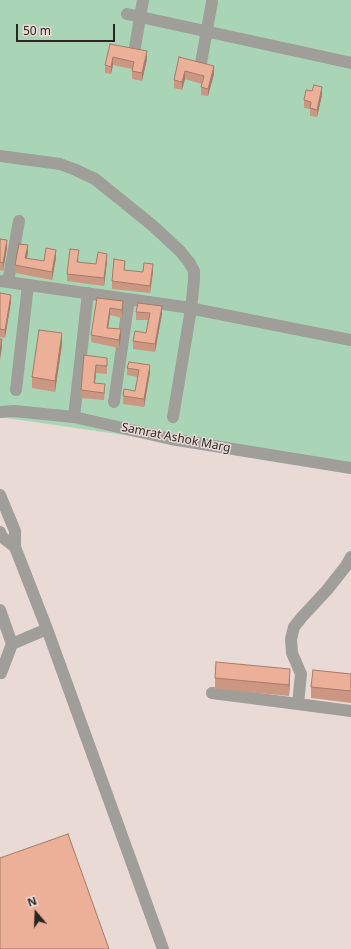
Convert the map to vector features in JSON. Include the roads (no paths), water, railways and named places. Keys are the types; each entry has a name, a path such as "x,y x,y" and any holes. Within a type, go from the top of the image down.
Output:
{"street":[{"path":"135,47 143,0"},
{"path":"201,63 212,2"},
{"path":"127,14 351,63"},
{"path":"0,156 60,164 95,179 152,225 180,251 189,262 194,271 191,308 172,416"},
{"path":"19,221 4,281 191,308 351,340"},
{"path":"16,390 28,285"},
{"path":"74,417 88,294"},
{"path":"114,402 129,299"},
{"name":"Samrat Ashok Marg","path":"0,412 14,410 74,417 171,438 351,468"},
{"path":"0,495 15,531 15,547 47,629 164,949"},
{"path":"0,532 2,537 15,547"},
{"path":"298,704 301,674 292,653 291,640 294,627 327,590 346,566 351,557"},
{"path":"0,610 12,644 0,674"},
{"path":"12,644 47,629"},
{"path":"212,693 351,711"}]}
